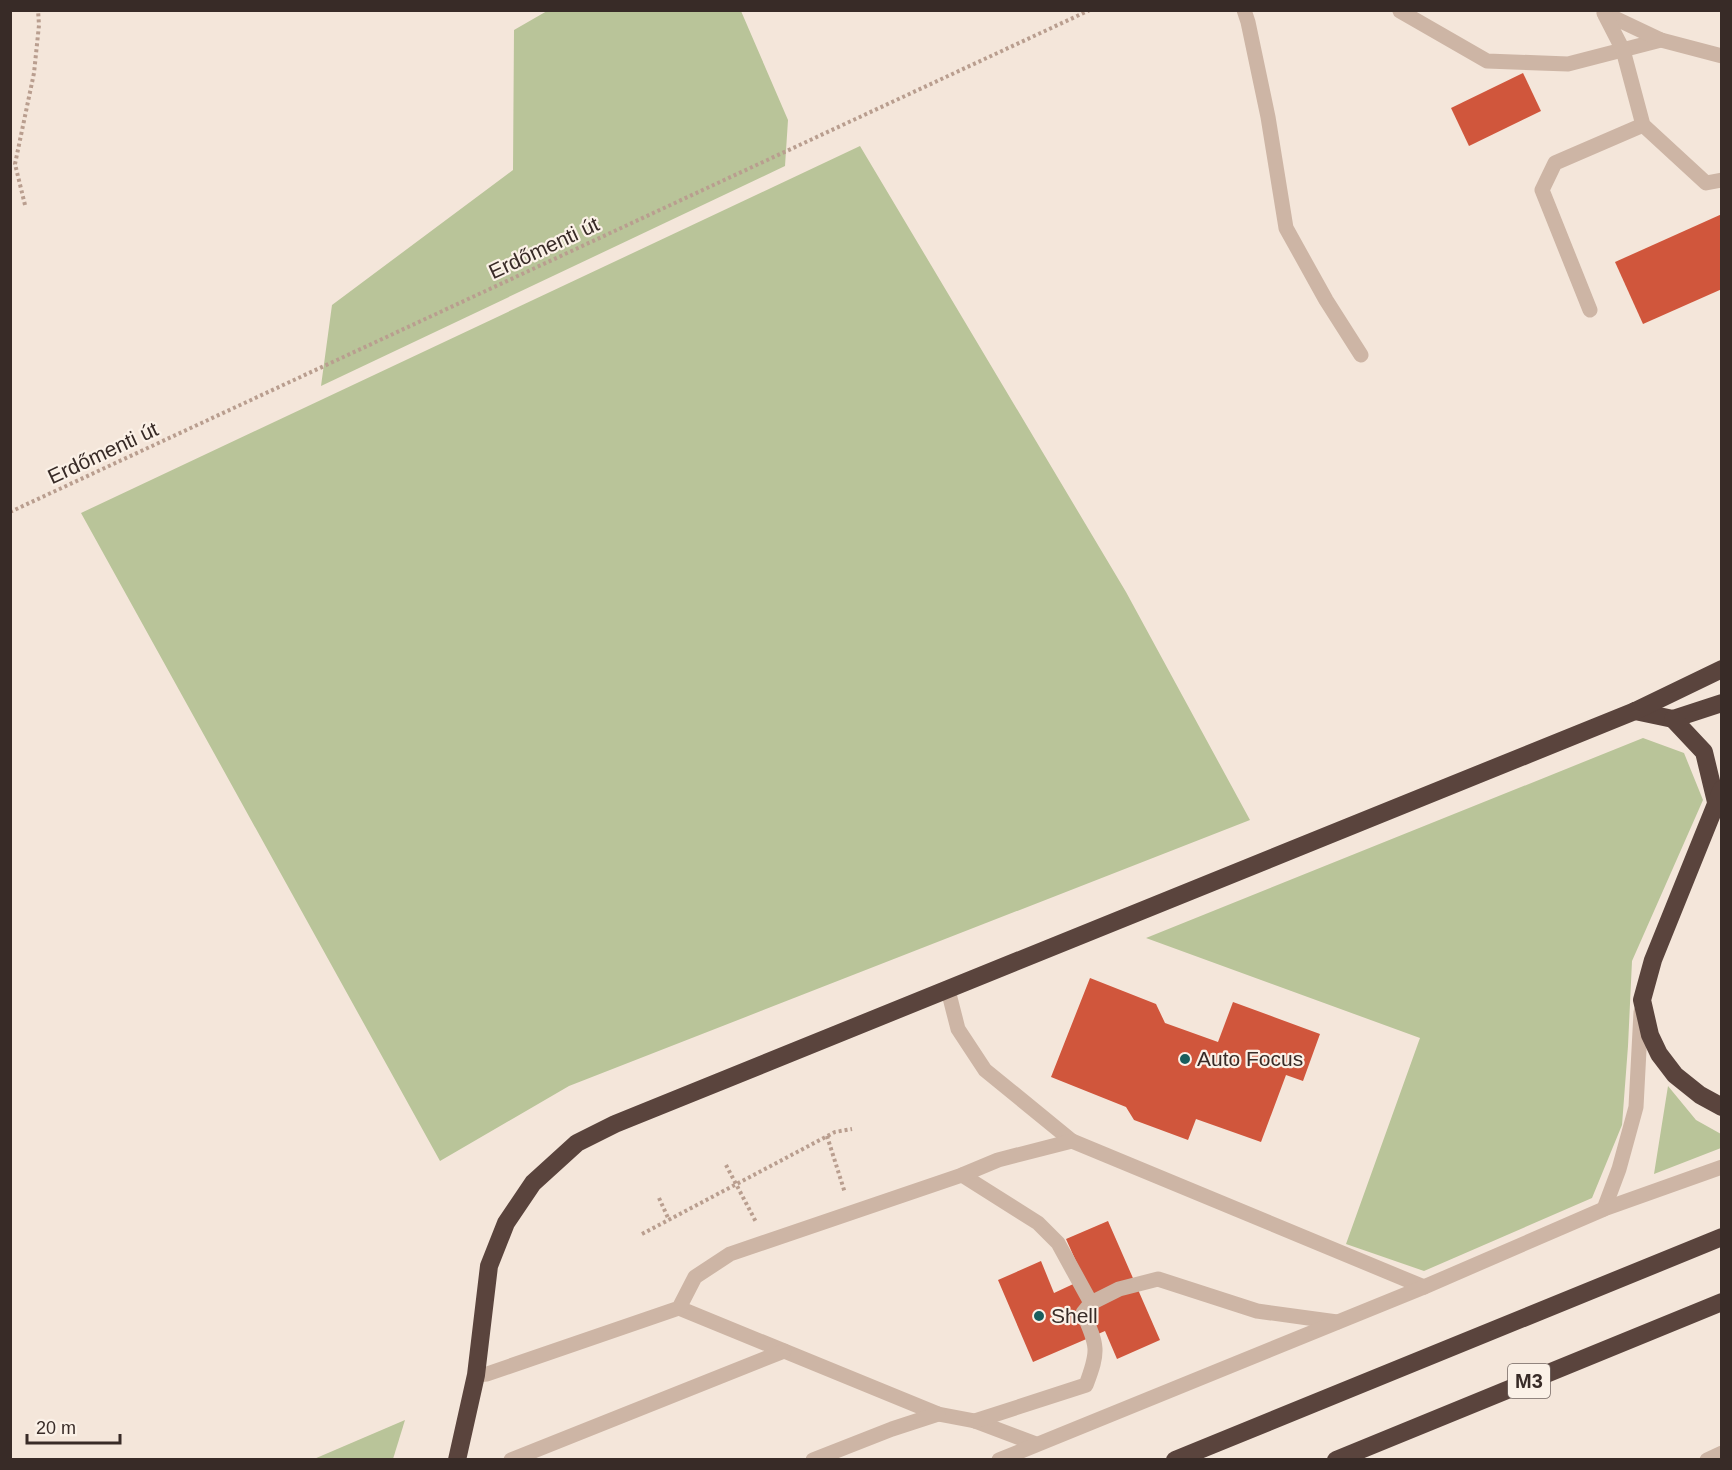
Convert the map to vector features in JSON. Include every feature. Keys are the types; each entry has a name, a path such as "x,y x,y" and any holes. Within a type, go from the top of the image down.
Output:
{"highway":[{"path":"457,1460 476,1375 489,1266 506,1223 533,1183 578,1143 615,1124 1635,711 1722,669"},
{"path":"1635,711 1673,719 1722,703"},
{"path":"1673,719 1704,752 1719,796 1653,960 1642,1000 1650,1035 1659,1054 1675,1075 1700,1095 1722,1107"},
{"path":"1175,1460 1722,1236"},
{"name":"M3","path":"1336,1460 1722,1302"}],"lane":[{"path":"1244,10 1268,117 1286,228 1326,300 1361,355"},
{"path":"1400,11 1487,61 1568,64 1661,40"},
{"path":"1604,13 1623,50 1643,125 1706,183 1722,180"},
{"path":"1604,13 1661,40 1722,56"},
{"path":"1590,310 1542,190 1555,163 1643,125"},
{"path":"948,990 958,1029 984,1070 1072,1141 1424,1287"},
{"path":"1604,1209 1619,1168 1636,1107 1642,1000"},
{"path":"680,1308 695,1277 730,1254 962,1175 998,1160 1072,1141"},
{"path":"999,1460 1424,1287 1604,1209 1722,1167"},
{"path":"962,1175 1038,1223 1058,1243 1091,1303"},
{"path":"975,1421 1086,1385 1096,1358 1093,1336 1083,1313 1091,1303 1119,1289 1158,1279 1257,1311 1336,1322"},
{"path":"476,1375 487,1374 680,1308 939,1414 975,1421 1036,1444"},
{"path":"511,1460 784,1352"},
{"path":"813,1460 892,1429 939,1414"},
{"path":"1707,1460 1722,1453"}],"path":[{"path":"25,205 15,164 34,73 39,25 38,10"},
{"name":"Erdőmenti út","path":"10,512 1090,10"},
{"path":"642,1234 835,1132 852,1129"},
{"path":"827,1136 852,1212"},
{"path":"726,1165 767,1241"},
{"path":"659,1198 669,1220"}],"green space":[{"path":"547,11 741,11 788,120 785,166 321,386 332,305 513,170 514,30"},
{"path":"860,146 1126,592 1250,820 569,1086 440,1161 81,513"},
{"path":"1643,738 1684,753 1703,800 1632,961 1622,1125 1592,1198 1424,1271 1346,1244 1420,1038 1146,938"},
{"path":"1668,1086 1696,1120 1721,1134 1721,1148 1654,1174"},
{"path":"405,1420 393,1459 314,1459"}],"building":[{"path":"1523,73 1541,111 1469,146 1451,108"},
{"path":"1722,214 1722,289 1643,324 1615,262"},
{"name":"Auto Focus","path":"1090,978 1156,1004 1165,1023 1218,1042 1233,1002 1320,1034 1303,1081 1286,1075 1261,1142 1196,1119 1188,1140 1134,1120 1126,1107 1051,1077"},
{"path":"1108,1221 1160,1340 1117,1359 1105,1331 1033,1362 998,1280 1041,1261 1054,1293 1084,1279 1066,1239"}],"place":[{"name":"Auto Focus","path":"1185,1059"},
{"name":"Shell","path":"1039,1316"}]}
